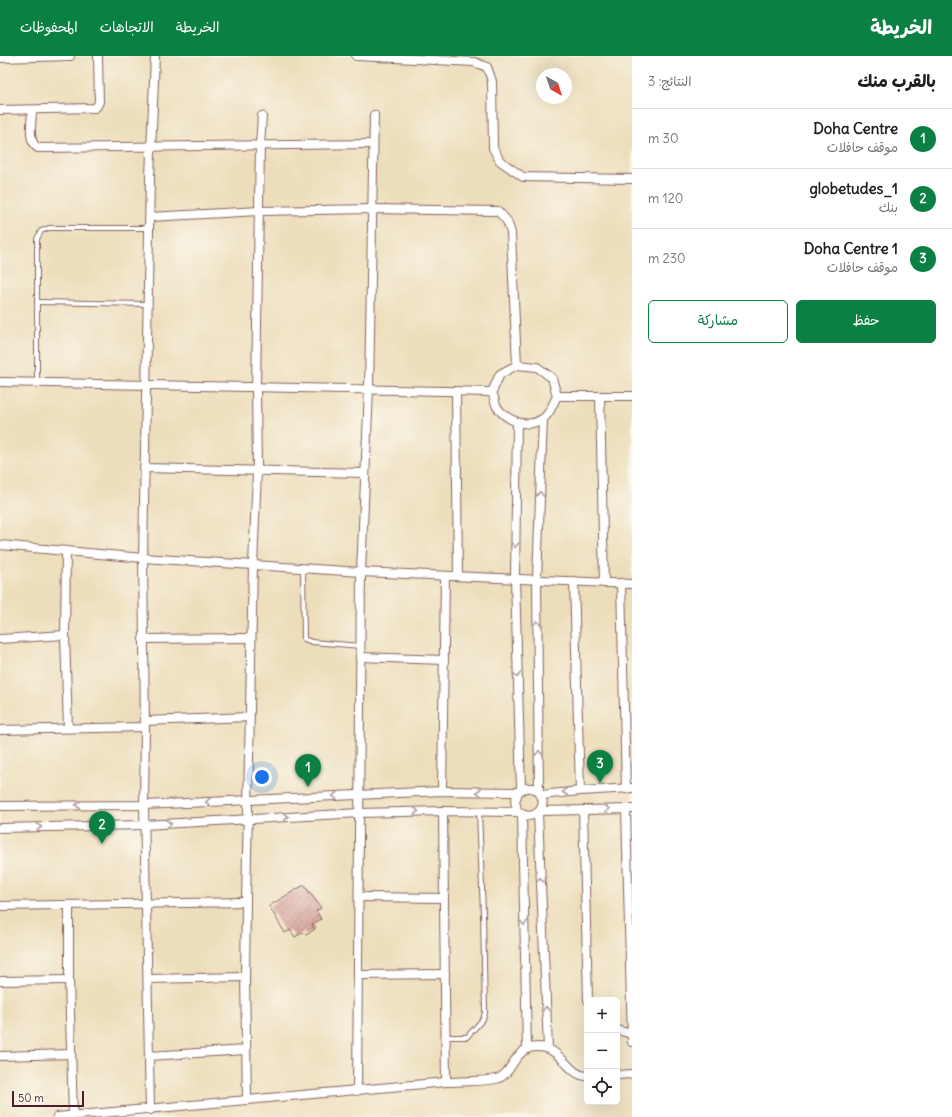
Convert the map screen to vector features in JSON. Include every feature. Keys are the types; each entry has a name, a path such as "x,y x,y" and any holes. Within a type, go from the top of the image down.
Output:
{"street":[{"path":"0,58 70,56"},
{"path":"0,110 95,108 98,102 98,56"},
{"path":"150,1110 144,825 145,724 143,558 149,228 156,56"},
{"path":"356,56 420,58 474,62 487,67 492,80 493,148 500,162 523,177 632,179"},
{"path":"32,110 31,139 33,144 38,148 373,144"},
{"path":"357,1091 361,572 369,389 374,115"},
{"path":"247,1099 245,977 247,800 257,472 256,387 260,146 262,116"},
{"path":"150,217 259,211 372,209 498,211 507,221 511,232 516,365"},
{"path":"516,365 537,367 552,378 557,396 550,411 543,419 529,424 517,422 509,418 497,407 492,392 500,374 516,365"},
{"path":"0,382 492,392"},
{"path":"456,391 458,576"},
{"path":"557,396 632,396"},
{"path":"600,396 604,582"},
{"path":"543,419 537,579 540,793 543,800 539,812 548,1048"},
{"path":"517,422 514,578 519,791 515,802 520,813 527,1049"},
{"path":"144,468 257,472 365,473"},
{"path":"0,544 143,558 361,572 632,584"},
{"path":"66,551 65,635 68,728"},
{"path":"442,792 445,576"},
{"path":"574,581 580,791"},
{"path":"0,806 144,805 359,795 519,791 527,788 534,788 540,793 629,788 628,708 621,583"},
{"path":"0,639 65,635"},
{"path":"144,639 251,638"},
{"path":"360,657 444,660"},
{"path":"0,730 145,724 249,717"},
{"path":"0,828 144,825 443,810 520,813 530,816 539,812 629,809 632,1042"},
{"path":"443,810 446,1082"},
{"path":"583,810 588,997"},
{"path":"359,897 444,898"},
{"path":"0,906 246,902"},
{"path":"69,905 69,980 73,1115"},
{"path":"358,976 445,974"},
{"path":"148,979 245,977"},
{"path":"0,981 69,980"},
{"path":"620,1031 632,1034"},
{"path":"57,1117 150,1110 247,1099 496,1079 505,1074 513,1061 527,1049 537,1047 548,1048 557,1054 573,1070 584,1075"},
{"path":"149,1056 246,1050"},
{"path":"0,1056 71,1054"},
{"path":"620,1075 632,1074"}],"lane":[{"path":"38,383 37,239 41,231 49,228 149,228"},
{"path":"37,302 148,304"},
{"path":"303,568 304,639 312,642 361,646"},
{"path":"446,1037 467,1036 483,1019 485,1013 479,811"}],"building":[{"path":"304,885 321,908 316,911 321,919 312,925 315,929 306,935 303,932 295,937 290,930 285,933 269,906"}],"place":[{"name":"Doha Centre 1","path":"600,783"},
{"name":"Doha Centre","path":"308,787"},
{"name":"globetudes_1","path":"102,844"}]}
